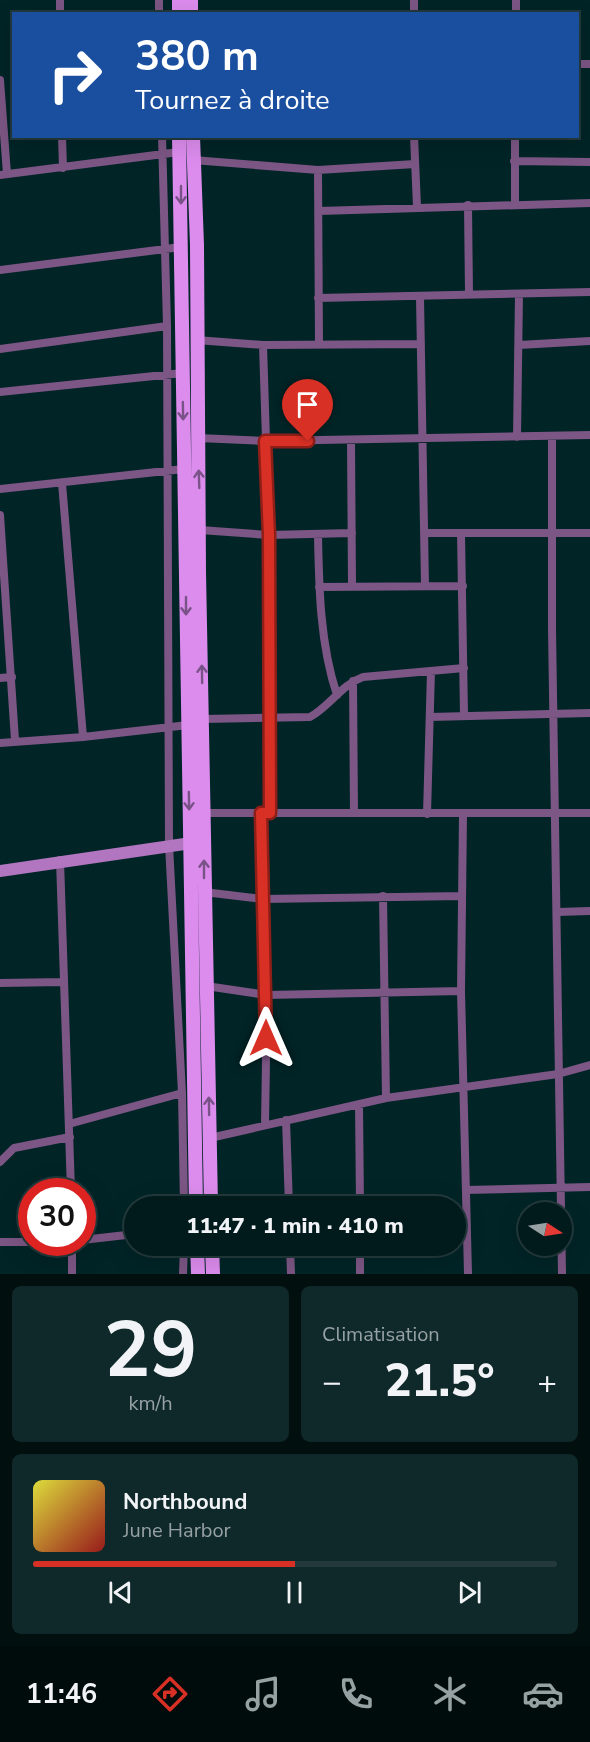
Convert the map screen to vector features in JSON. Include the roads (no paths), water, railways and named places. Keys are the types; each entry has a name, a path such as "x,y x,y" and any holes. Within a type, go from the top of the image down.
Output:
{"main road":[{"path":"179,138 196,1196"},
{"path":"193,138 197,245 196,340 204,891 211,1196"},
{"path":"197,1256 198,1274"},
{"path":"212,1256 213,1274"}],"street":[{"path":"0,80 4,174 179,152"},
{"path":"62,138 63,168"},
{"path":"162,138 169,470 167,726 169,844 182,1093 184,1196"},
{"path":"414,138 417,207"},
{"path":"515,138 515,205"},
{"path":"193,160 318,170 415,164"},
{"path":"514,161 590,162"},
{"path":"318,170 319,344"},
{"path":"319,211 590,203"},
{"path":"468,205 469,294"},
{"path":"0,270 181,247"},
{"path":"318,298 590,292"},
{"path":"517,437 519,294"},
{"path":"420,297 425,585"},
{"path":"0,349 167,326"},
{"path":"196,340 263,345 421,344"},
{"path":"519,345 590,341"},
{"path":"263,345 269,535 263,899 267,995 266,1125"},
{"path":"0,392 183,372"},
{"path":"198,438 265,441 590,435"},
{"path":"552,437 550,534 555,716 554,814 558,912 562,1274"},
{"path":"351,440 352,586"},
{"path":"0,489 184,469"},
{"path":"62,483 83,737"},
{"path":"0,515 3,597 12,677 15,740"},
{"path":"200,530 269,535 352,533"},
{"path":"425,533 590,533"},
{"path":"461,533 464,715"},
{"path":"318,535 319,587 329,673 337,695"},
{"path":"319,587 463,586"},
{"path":"202,719 310,717 323,710 353,681 363,677 464,668"},
{"path":"427,814 431,671"},
{"path":"0,678 12,677"},
{"path":"353,681 354,813"},
{"path":"430,717 555,716 590,713"},
{"path":"0,743 15,740 83,737 188,725"},
{"path":"204,813 590,813"},
{"path":"463,814 463,1087 468,1274"},
{"path":"0,871 60,860 204,841"},
{"path":"60,860 71,1178"},
{"path":"204,891 263,899 462,896"},
{"path":"383,896 386,1098"},
{"path":"558,912 590,911"},
{"path":"0,983 63,982"},
{"path":"206,986 267,995 462,991"},
{"path":"210,1138 386,1098 558,1074 590,1065"},
{"path":"69,1124 182,1093"},
{"path":"359,1104 360,1196"},
{"path":"286,1120 289,1196"},
{"path":"0,1162 14,1148 70,1137"},
{"path":"466,1190 590,1187"},
{"path":"96,1238 124,1235"},
{"path":"0,1242 18,1242"},
{"path":"72,1256 72,1274"},
{"path":"183,1274 184,1256"},
{"path":"290,1256 291,1274"},
{"path":"360,1256 360,1274"}]}
